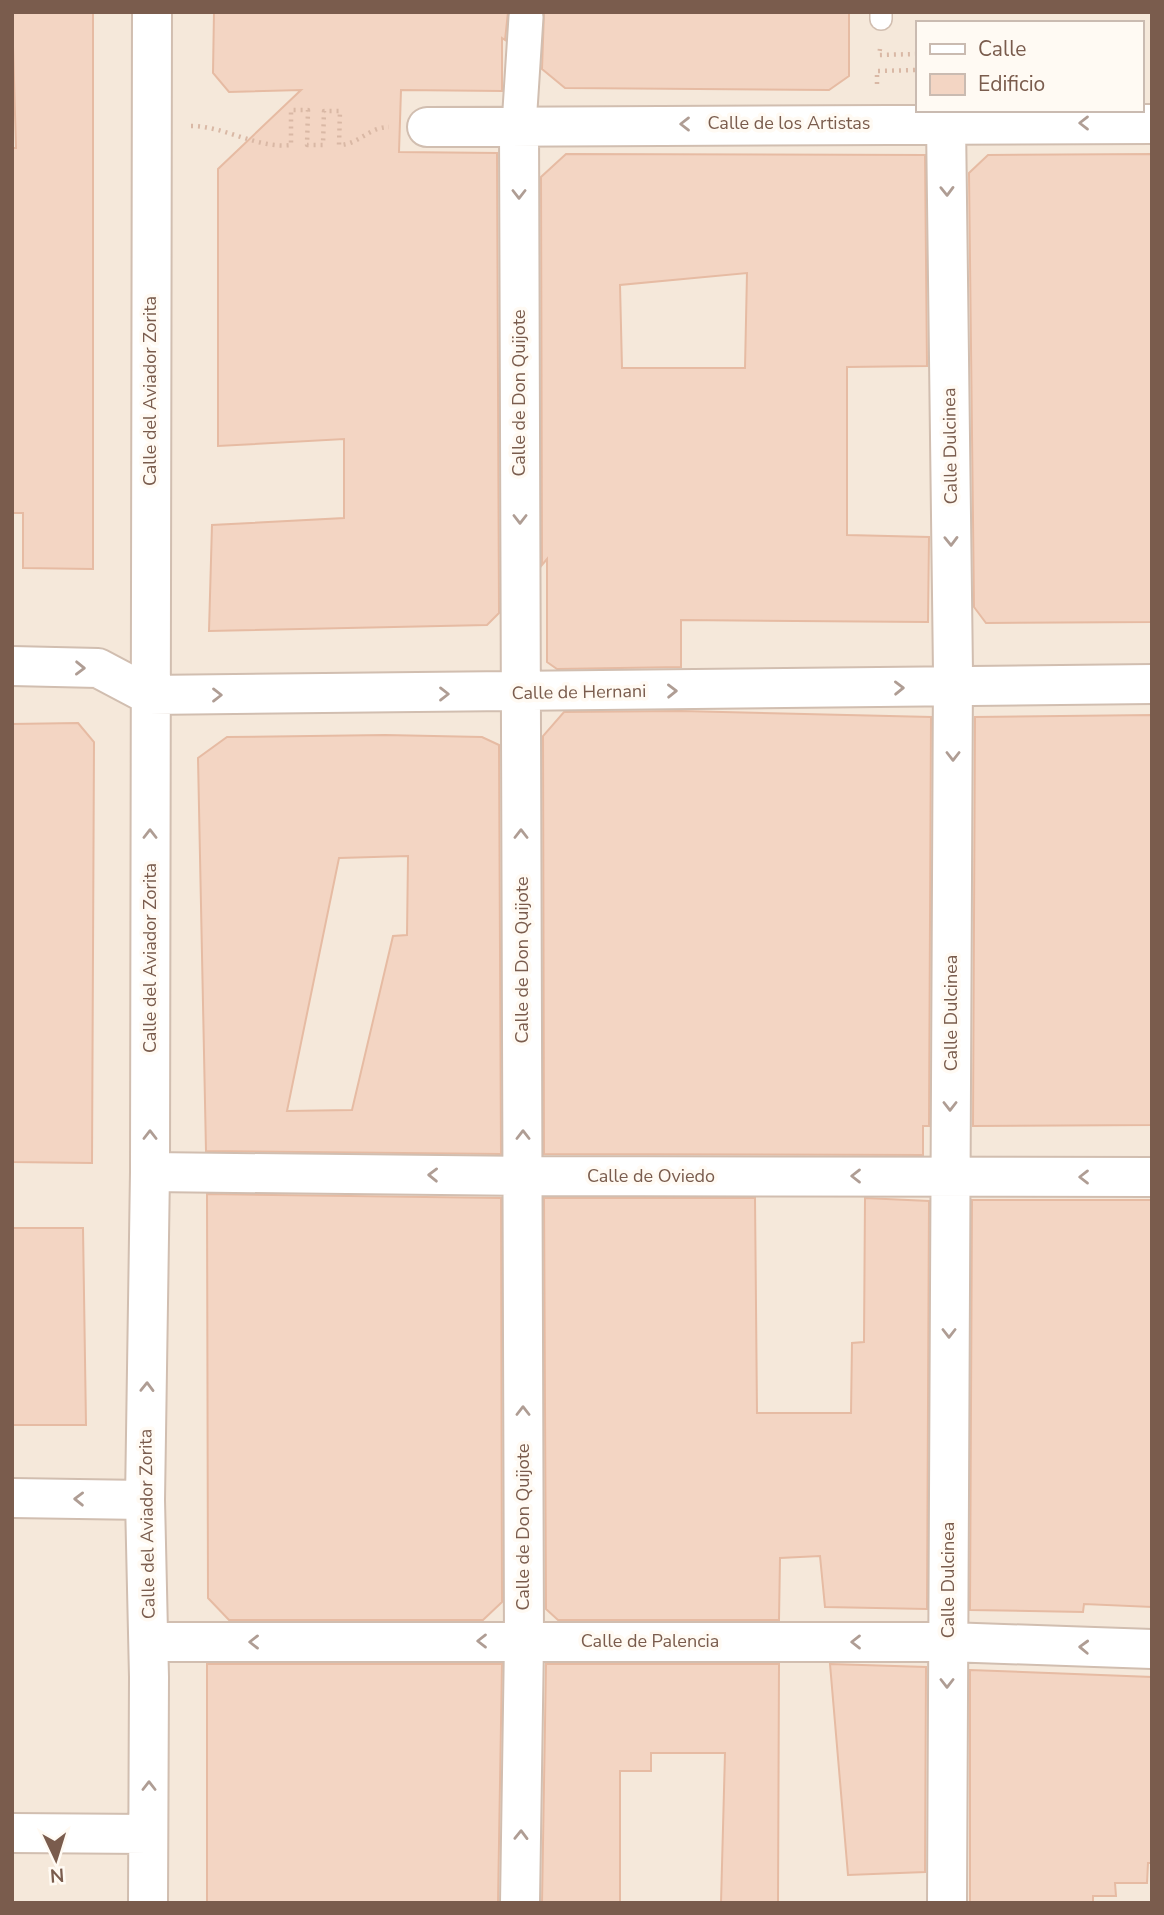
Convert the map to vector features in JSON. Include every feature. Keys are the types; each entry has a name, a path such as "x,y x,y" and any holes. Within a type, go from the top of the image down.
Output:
{"street":[{"name":"Calle del Aviador Zorita","path":"148,1903 149,1642 145,1500 150,1172 152,12"},
{"name":"Calle de Don Quijote","path":"520,1903 524,1641 519,125 526,16"},
{"name":"Calle de los Artistas","path":"427,127 946,122 1152,124"},
{"name":"Calle Dulcinea","path":"946,122 953,688 947,1903"},
{"name":"Calle de Hernani","path":"12,666 98,668 149,695 1152,684"},
{"name":"Calle de Oviedo","path":"150,1172 523,1177 1152,1177"},
{"path":"12,1498 145,1500"},
{"name":"Calle de Palencia","path":"149,1642 947,1642 1152,1650"},
{"path":"12,1832 148,1834"}],"path":[{"path":"890,86 877,86 877,71 916,70"},
{"path":"152,125 210,126 277,146 291,145 291,110 308,110 307,145 323,145 324,111 340,111 339,145 347,145"}],"shaded area":[{"path":"12,12 1152,12 1152,1903 12,1903"}],"building":[{"path":"12,12 93,12 93,569 23,568 23,513 12,513 12,148 16,148"},
{"path":"214,12 508,12 505,40 502,38 502,91 401,90 399,152 497,153 499,613 487,625 209,631 212,525 344,518 344,439 218,446 218,169 301,90 229,92 213,73"},
{"path":"544,12 849,12 849,76 829,90 565,88 542,69"},
{"path":"566,154 925,155 927,366 847,367 847,535 929,537 928,622 681,620 681,667 557,669 547,662 547,559 542,565 541,177","holes":["747,273 745,368 622,368 620,285"]},
{"path":"1152,154 1152,622 986,623 974,607 969,173 988,155"},
{"path":"681,711 931,717 929,1126 923,1126 923,1155 544,1154 543,736 564,712"},
{"path":"1152,715 1152,1125 973,1126 975,717"},
{"path":"78,723 94,742 92,1163 12,1162 12,724"},
{"path":"227,737 482,737 499,745 501,1154 206,1151 198,758","holes":["408,856 407,935 393,936 352,1110 287,1111 339,858"]},
{"path":"207,1194 501,1198 502,1602 483,1620 229,1620 208,1598"},
{"path":"544,1198 755,1198 757,1413 851,1413 852,1343 864,1342 865,1198 929,1201 927,1609 825,1607 820,1556 780,1558 779,1620 558,1620 546,1609"},
{"path":"972,1200 1152,1200 1152,1607 1084,1604 1083,1612 970,1610"},
{"path":"12,1228 83,1228 86,1425 12,1425"},
{"path":"207,1664 502,1664 498,1903 207,1903"},
{"path":"546,1664 779,1664 778,1903 721,1903 725,1753 651,1753 651,1771 620,1771 620,1903 542,1903"},
{"path":"830,1664 926,1667 925,1872 848,1875"},
{"path":"970,1670 1152,1677 1152,1863 1148,1863 1147,1883 1115,1883 1116,1896 1093,1896 1093,1903 970,1903"}]}
